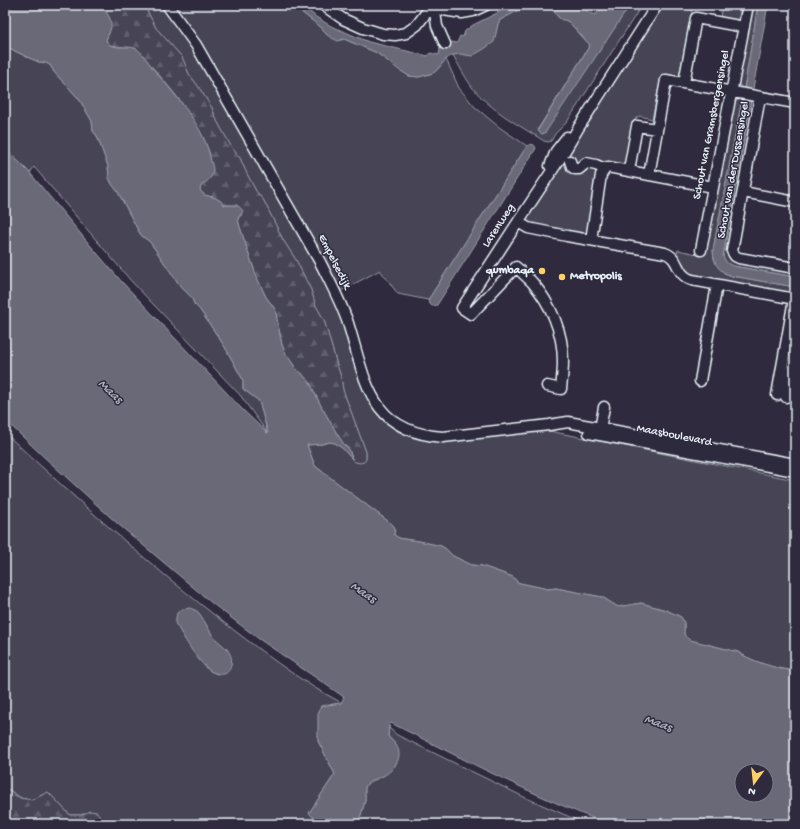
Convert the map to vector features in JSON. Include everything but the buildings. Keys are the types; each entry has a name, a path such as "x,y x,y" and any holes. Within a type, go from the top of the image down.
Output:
{"street":[{"name":"Empelsedijk","path":"167,5 196,45 320,262 336,293 347,322 366,385 382,411 394,422 405,428 432,437 464,436 524,428"},
{"path":"323,5 343,19 363,28 383,34 395,35 406,33 417,25 426,13 435,8 462,13 473,11 486,5"},
{"name":"Larenweg","path":"547,386 562,389 563,360 561,341 554,317 544,298 531,281 516,267 471,314 462,308 546,179 556,151 566,138 579,127 657,5"},
{"name":"Schout van Gramsbergensingel","path":"701,250 735,92 748,5"},
{"path":"435,8 437,26 445,44"},
{"path":"684,82 696,18 744,27"},
{"name":"Schout van der Dussensingel","path":"657,129 666,80 795,102"},
{"name":"Schout van der Dussensingel","path":"758,96 732,251 735,256 739,258 795,268"},
{"path":"629,170 637,126 657,129 649,175"},
{"path":"570,161 575,169 579,169 586,163 605,169"},
{"path":"591,240 601,175 608,167 714,187"},
{"path":"743,192 795,202"},
{"path":"518,222 528,228 665,253 674,258 682,273 692,280 794,299 782,396 795,354"},
{"path":"700,381 717,285"},
{"path":"600,431 604,407"},
{"name":"Maasboulevard","path":"524,428 549,426 600,431 795,464"},
{"name":"Maasboulevard","path":"600,431 795,471"}],"green space":[{"path":"100,5 144,5 156,28 182,57 189,74 212,108 217,121 232,148 240,158 256,191 264,201 283,240 296,260 311,290 316,306 324,320 341,377 343,390 366,452 366,459 364,462 355,462 352,459 349,449 345,446 336,432 309,381 295,367 286,354 282,345 275,309 266,297 248,252 238,218 242,215 237,205 224,205 218,199 204,195 200,190 200,186 210,178 210,154 203,137 175,94 141,53 131,48 110,45 106,40 109,33 107,13"},
{"path":"144,5 164,5 178,24 246,137 337,304 366,391 415,436 544,430 795,480 795,671 753,660 738,652 690,640 684,636 684,623 681,617 666,610 641,603 618,607 602,597 556,588 548,589 520,583 513,577 482,566 471,565 453,556 441,546 399,538 394,535 395,528 393,525 315,466 307,445 330,442 335,443 355,462 366,459 366,452 343,390 341,377 324,320 316,306 311,290 296,260 283,240 264,201 256,191 240,158 232,148 217,121 212,108 189,74 182,57 156,28"},
{"path":"170,5 292,5 322,28 326,34 340,40 344,39 375,52 409,76 419,77 433,73 446,59 459,88 475,107 499,127 527,146 428,300 398,294 380,270 339,292"},
{"path":"539,5 549,5 559,18 569,22 590,45 538,129 597,54 630,5 642,5 567,122 555,134 551,141 548,142 515,123 480,96 464,75 453,55 462,53 467,55 494,41 500,20 527,6 533,8"},
{"path":"582,5 606,5 595,15 587,12"},
{"path":"661,5 693,5 679,77 662,74 652,119 640,116 636,118 626,164 624,165 610,162 601,166 588,234 584,236 528,225 526,221"},
{"path":"722,5 741,5 738,22 720,19"},
{"path":"751,5 758,5 744,89 737,82"},
{"path":"5,46 27,57 50,65 54,72 79,99 92,121 93,131 97,136 108,166 109,178 139,232 150,242 181,287 192,298 194,304 200,310 225,347 243,380 243,389 259,401 268,434 240,395 132,282 34,167 30,173 5,148"},
{"path":"740,99 742,100 713,250 714,259 724,273 732,276 795,287 795,294 693,276 685,270 676,256 678,250 697,254 704,253 734,103"},
{"path":"751,101 755,108 729,251 795,271 795,277 733,266 726,262 723,256"},
{"path":"5,433 111,529 194,599 279,664 315,688 342,703 321,706 318,741 335,774 309,813 319,823 318,824 105,824 90,811 81,815 70,815 48,792 32,800 21,798 5,787","holes":["198,612 214,638 228,650 217,674 205,667"]},
{"path":"389,726 389,728 397,735 524,797 586,824 358,824 365,801 365,786 383,776 395,766 396,745 388,736"},
{"path":"5,787 20,798 32,800 48,792 70,815 81,815 90,811 97,812 105,824 5,824"}],"water":[{"name":"Maas","path":"5,5 100,5 109,17 111,23 110,31 106,40 107,42 113,46 131,47 137,49 180,101 203,136 213,167 212,175 209,180 201,186 200,190 204,195 217,199 224,205 235,205 243,211 238,218 239,224 258,280 266,297 275,309 282,345 286,354 295,367 309,381 336,432 345,446 349,449 352,459 335,443 330,442 307,445 315,466 393,525 395,528 394,535 403,539 441,546 453,556 471,565 482,566 513,577 520,583 548,589 556,588 602,597 618,607 641,603 666,610 681,617 684,623 684,635 690,640 738,652 753,660 795,671 795,824 608,824 528,790 391,723 389,725 388,736 398,750 398,760 389,772 367,784 364,803 358,824 318,824 319,823 309,813 335,774 318,741 318,714 321,706 341,703 344,697 259,639 213,604 118,524 5,420 5,148 30,173 122,282 242,409 268,433 259,401 243,389 243,380 225,347 200,310 194,304 192,298 181,287 150,242 139,232 109,178 108,166 97,136 93,131 92,121 79,99 54,72 50,65 27,57 5,46"},
{"path":"292,5 302,5 316,17 331,26 369,42 428,56 430,53 439,55 440,48 452,42 457,43 460,36 463,37 465,31 473,25 513,5 539,5 533,8 527,6 500,20 494,42 484,49 472,56 460,54 453,55 446,59 433,73 419,77 409,76 375,52 344,39 338,41 330,37 322,28"},
{"path":"549,5 582,5 587,12 595,15 606,5 630,5 545,133 542,134 538,130 590,45 569,22 559,18"},
{"path":"758,5 768,5 723,256 726,262 733,266 795,277 795,287 732,276 720,270 714,260 713,250 744,89"},
{"path":"531,144 536,148 535,150 437,305 432,306 428,300 527,146"},
{"path":"190,608 198,612 214,637 231,655 232,660 229,671 222,674 215,673 202,663 175,623 177,613 183,609"}],"place":[{"name":"qumbaqa","path":"542,271"},
{"name":"Metropolis","path":"562,277"}]}
